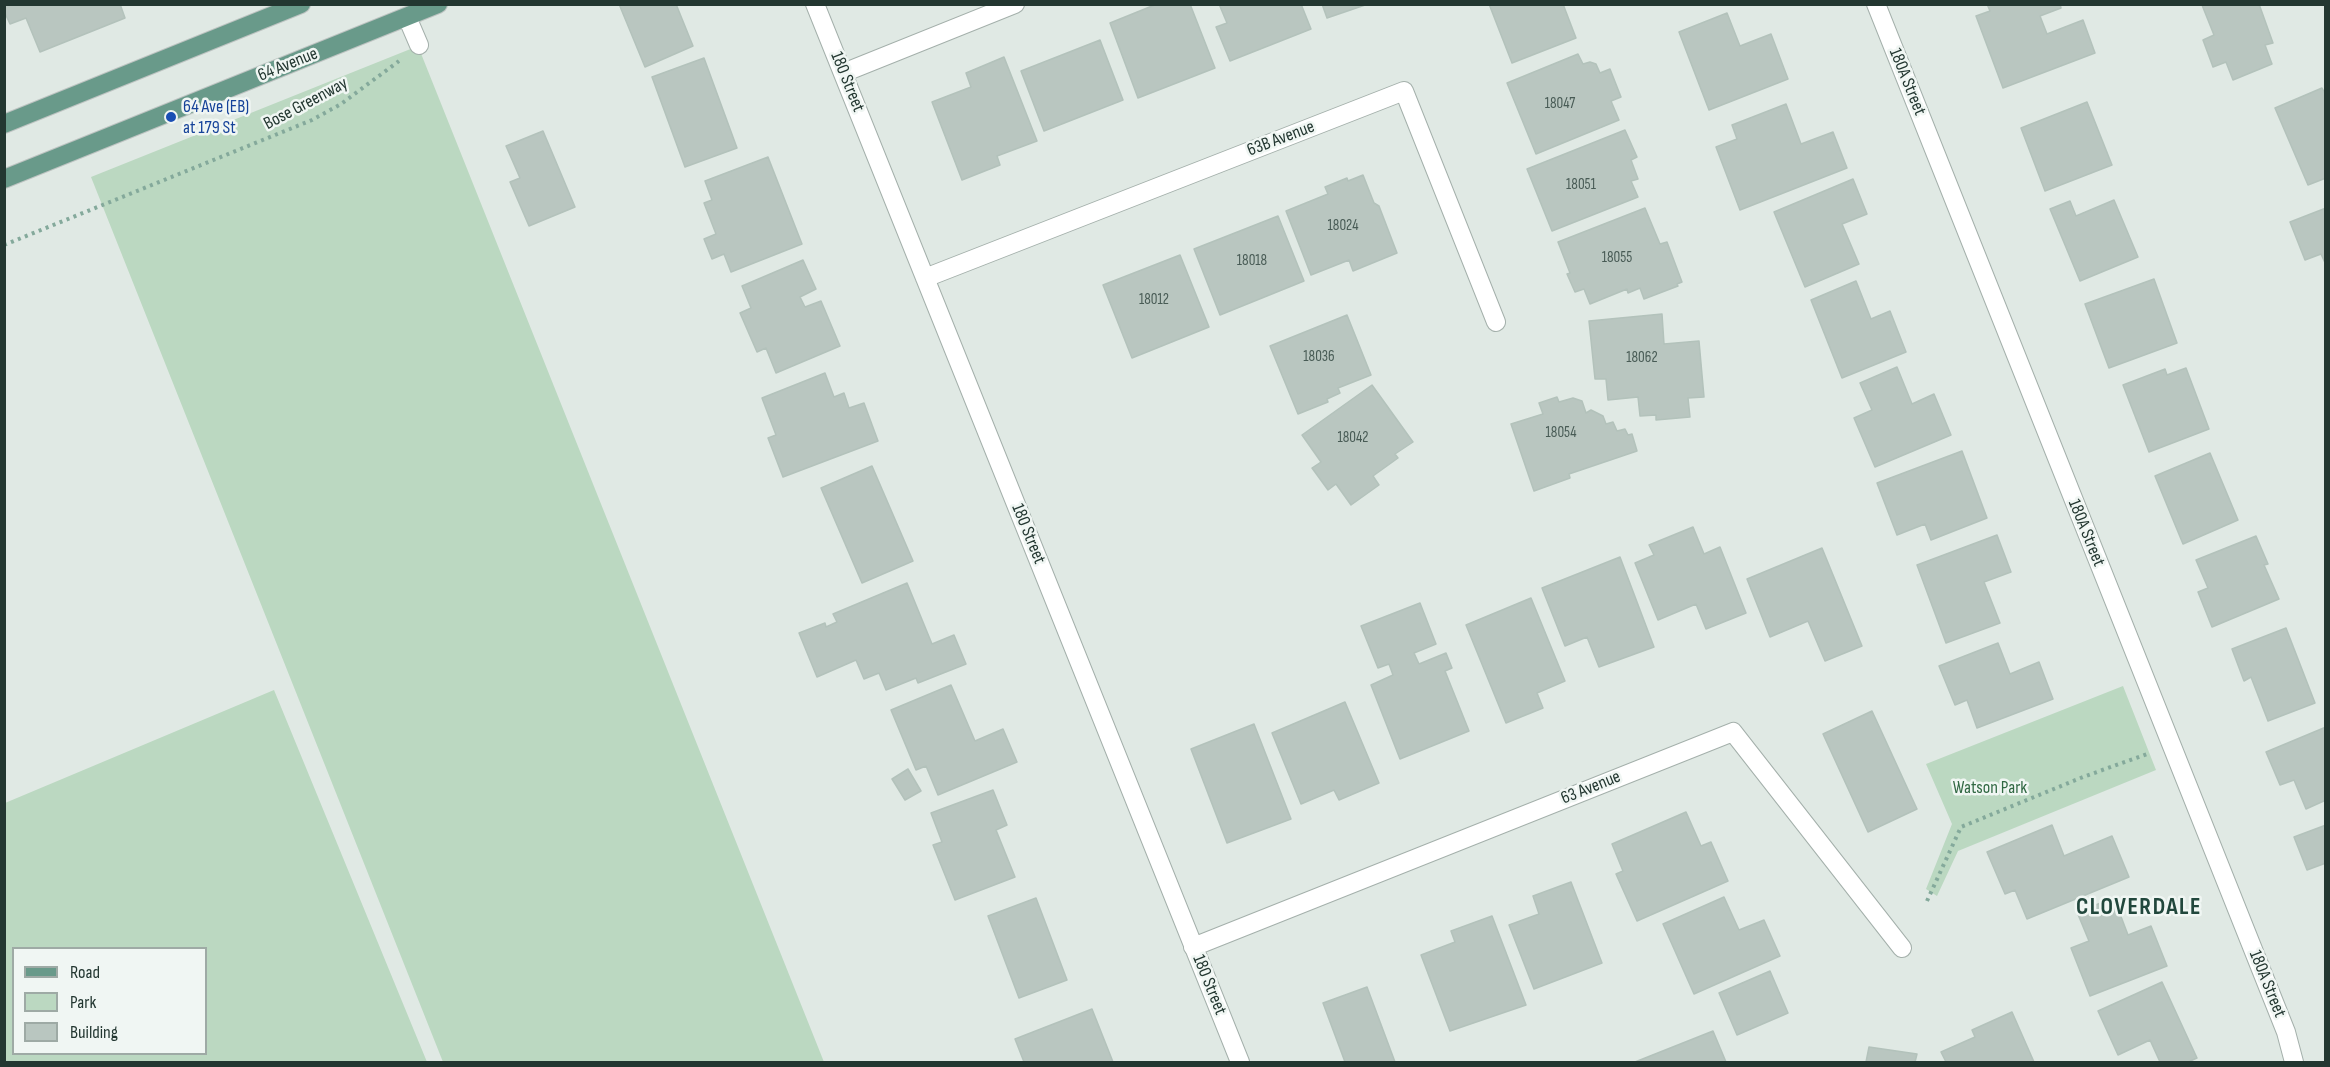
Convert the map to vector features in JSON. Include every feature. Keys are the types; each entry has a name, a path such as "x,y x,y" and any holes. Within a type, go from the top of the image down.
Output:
{"main road":[{"path":"4,124 301,4"},
{"name":"64 Avenue","path":"4,179 438,4"}],"street":[{"name":"180 Street","path":"815,4 1240,1062"},
{"path":"843,73 1015,4"},
{"name":"180A Street","path":"1876,4 2286,1032 2294,1062"},
{"path":"407,17 419,45"},
{"name":"63B Avenue","path":"926,278 1404,91 1496,322"},
{"name":"63 Avenue","path":"1193,947 1733,732 1902,948"}],"path":[{"name":"Bose Greenway","path":"4,246 312,120 341,104 419,45"},
{"path":"1927,901 1961,827 2083,777 2150,753"}],"green space":[{"path":"418,46 824,1062 443,1062 91,177"},
{"name":"Watson Park","path":"2123,686 2156,770 1958,851 1937,896 1926,889 1952,824 1926,764"},
{"path":"274,690 427,1062 5,1062 5,803"}],"building":[{"path":"4,4 120,4 125,18 40,52 26,18 10,24 4,11"},
{"path":"619,4 676,4 693,46 645,67"},
{"path":"1157,4 1190,4 1215,68 1138,98 1110,23"},
{"path":"1219,4 1301,4 1311,29 1230,61 1216,27 1227,23"},
{"path":"1322,4 1368,4 1327,18"},
{"path":"1489,4 1563,4 1576,38 1512,63"},
{"path":"1987,4 2060,4 2061,8 2040,16 2047,34 2083,20 2095,53 2003,88 1976,16 1990,11"},
{"path":"2259,4 2273,43 2265,45 2272,64 2233,80 2226,62 2213,67 2203,40 2214,35 2202,5"},
{"path":"1727,13 1740,46 1771,34 1788,79 1709,110 1679,32"},
{"path":"1100,40 1123,100 1044,131 1021,71"},
{"path":"1578,54 1583,64 1590,62 1596,64 1600,73 1610,69 1621,97 1611,101 1619,120 1536,154 1507,83"},
{"path":"1004,57 1037,141 997,156 1000,165 962,180 932,102 971,87 966,73"},
{"path":"704,58 737,148 685,167 652,77"},
{"path":"2322,88 2326,95 2326,178 2308,185 2275,108"},
{"path":"2087,102 2112,165 2045,191 2021,128"},
{"path":"1786,104 1801,144 1833,132 1847,168 1740,210 1716,147 1737,139 1732,125"},
{"path":"1625,130 1637,157 1631,160 1638,179 1631,181 1638,197 1552,231 1527,169"},
{"path":"543,131 575,207 529,226 510,182 520,178 506,146"},
{"path":"768,157 802,244 731,272 724,254 712,259 704,239 716,234 704,203 712,200 705,181"},
{"path":"1363,175 1374,203 1379,206 1397,253 1353,271 1349,260 1311,275 1286,211 1328,194 1325,187 1347,178 1348,181"},
{"path":"1853,179 1867,214 1842,224 1859,264 1805,287 1774,212"},
{"path":"2114,200 2138,257 2080,281 2050,209 2070,201 2076,216"},
{"path":"1645,208 1660,244 1667,242 1682,282 1677,284 1678,286 1644,299 1640,288 1628,293 1627,289 1590,304 1584,289 1575,292 1558,242"},
{"path":"2326,208 2326,265 2321,254 2305,260 2290,222"},
{"path":"1278,216 1304,281 1220,315 1194,249"},
{"path":"1180,255 1209,327 1132,358 1103,285"},
{"path":"803,260 816,289 800,297 805,307 821,301 840,346 776,373 766,348 757,352 740,313 751,308 742,286"},
{"path":"2154,279 2177,343 2109,368 2085,304"},
{"path":"1856,281 1871,319 1890,311 1906,352 1842,378 1811,300"},
{"path":"1662,314 1664,344 1699,341 1704,397 1688,398 1690,417 1656,420 1656,415 1640,416 1638,397 1608,400 1606,379 1595,379 1589,321"},
{"path":"1347,315 1371,375 1338,388 1340,393 1327,399 1328,402 1298,414 1270,346"},
{"path":"1897,367 1912,404 1934,394 1951,435 1875,467 1854,418 1872,410 1860,383"},
{"path":"2186,368 2209,429 2149,452 2123,385 2165,369 2167,375"},
{"path":"825,373 834,397 844,393 849,408 864,403 878,441 783,477 768,438 776,435 762,398"},
{"path":"1372,385 1413,442 1395,454 1398,458 1373,476 1379,485 1351,505 1336,484 1328,490 1312,468 1321,462 1302,435"},
{"path":"1557,397 1559,402 1573,398 1582,401 1586,413 1591,410 1603,416 1606,424 1613,422 1617,431 1625,429 1628,435 1632,434 1637,451 1569,474 1570,478 1534,491 1511,424 1543,414 1539,403"},
{"path":"1962,451 1987,518 1931,540 1925,524 1897,535 1877,483"},
{"path":"2210,453 2238,520 2183,544 2155,476"},
{"path":"872,466 913,561 862,583 821,488"},
{"path":"1693,527 1704,554 1720,547 1746,613 1706,629 1696,604 1658,620 1635,563 1654,555 1649,545"},
{"path":"1997,535 2011,572 1984,582 2000,623 1946,643 1917,565"},
{"path":"2256,536 2268,564 2264,565 2279,599 2212,627 2198,592 2208,588 2196,560"},
{"path":"1822,548 1862,646 1825,661 1808,621 1770,637 1747,579"},
{"path":"1620,557 1654,647 1599,667 1587,637 1565,646 1542,588"},
{"path":"907,583 932,644 954,635 966,664 918,683 916,678 886,690 879,673 864,679 856,660 817,677 799,633 825,623 826,627 837,622 833,614"},
{"path":"1531,598 1565,681 1537,693 1543,708 1506,723 1466,625"},
{"path":"1420,603 1436,644 1414,653 1419,664 1446,653 1452,668 1445,671 1469,731 1400,759 1371,685 1393,675 1389,664 1378,668 1361,626"},
{"path":"2286,628 2315,703 2268,721 2251,677 2244,681 2232,649"},
{"path":"1998,643 2010,674 2039,662 2053,699 1977,728 1967,700 1955,705 1939,666"},
{"path":"951,685 975,741 1003,729 1017,762 938,795 926,766 916,770 891,710"},
{"path":"1345,702 1379,783 1339,800 1334,790 1301,804 1272,733"},
{"path":"1872,711 1917,809 1868,832 1823,734"},
{"path":"1254,724 1291,819 1227,843 1191,749"},
{"path":"2326,727 2326,800 2306,809 2294,780 2280,785 2266,752"},
{"path":"908,769 921,791 905,800 892,779"},
{"path":"993,790 1007,825 996,830 1015,877 955,900 933,845 942,842 931,813"},
{"path":"1686,812 1701,846 1711,842 1728,881 1637,921 1616,874 1623,871 1612,844"},
{"path":"2052,825 2064,856 2112,836 2129,877 2027,919 2015,890 2005,894 1987,852"},
{"path":"2326,825 2326,863 2307,870 2294,837"},
{"path":"1571,882 1602,963 1534,989 1509,925 1539,914 1533,896"},
{"path":"1724,897 1739,930 1764,920 1780,956 1694,994 1663,924"},
{"path":"1036,898 1067,980 1019,998 988,916"},
{"path":"2114,898 2128,935 2151,926 2167,966 2090,996 2071,948 2089,941 2077,912"},
{"path":"1492,916 1526,1005 1450,1031 1421,955 1455,942 1451,931"},
{"path":"1770,971 1788,1013 1737,1035 1719,993"},
{"path":"2162,982 2197,1058 2188,1062 2160,1062 2150,1040 2118,1055 2098,1011"},
{"path":"1367,987 1395,1062 1345,1062 1323,1003"},
{"path":"1092,1009 1113,1062 1024,1062 1015,1039"},
{"path":"2012,1012 2034,1062 1946,1062 1941,1052 1975,1037 1972,1030"},
{"path":"1713,1031 1726,1062 1635,1062"},
{"path":"1869,1047 1917,1054 1915,1062 1866,1062"}],"place":[{"name":"64 Ave (EB) at 179 St","path":"171,117"}],"district":[{"name":"CLOVERDALE","path":"2139,908"}]}
